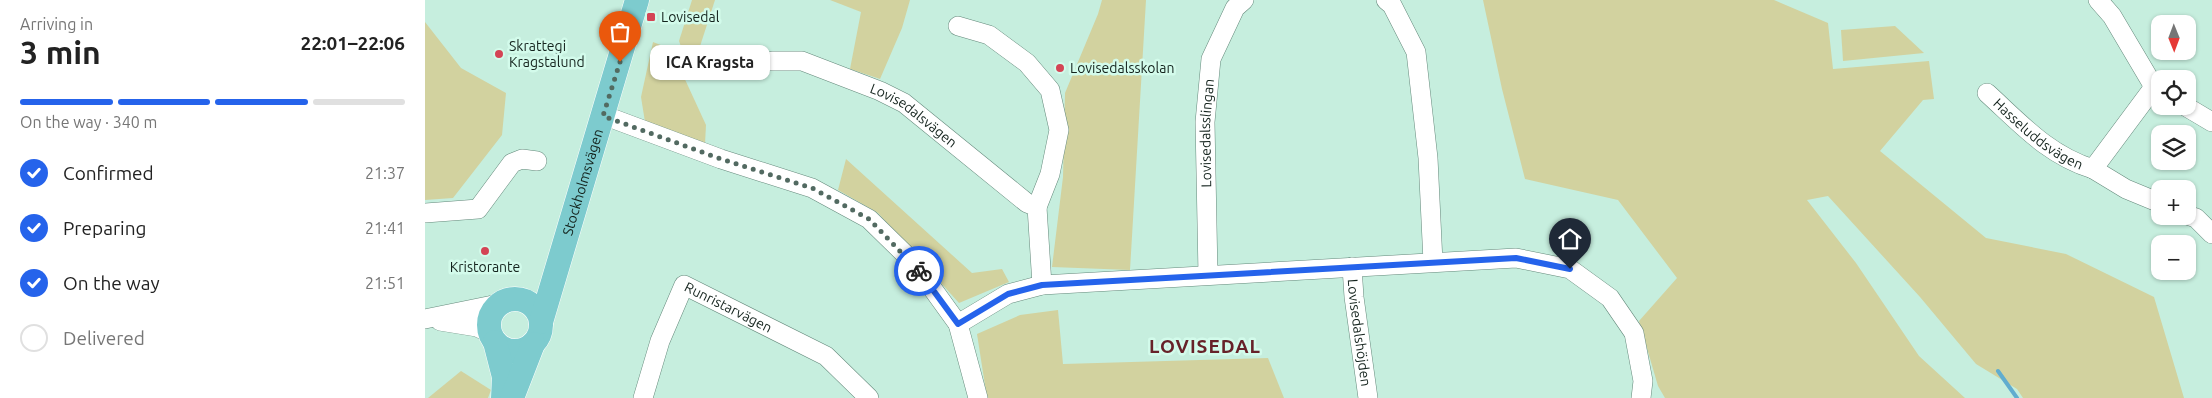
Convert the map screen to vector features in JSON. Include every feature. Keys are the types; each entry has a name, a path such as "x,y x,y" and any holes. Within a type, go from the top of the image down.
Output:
{"main road":[{"name":"Stockholmsvägen","path":"541,322 637,0"},
{"name":"Stockholmsvägen","path":"508,301 531,288 563,250"},
{"path":"503,398 504,376 492,337 490,315 508,301 533,305 541,322 539,336 533,344 511,398"},
{"path":"492,337 511,351 520,351 533,344"}],"street":[{"name":"Lovisedalsslingan","path":"1208,275 1205,122 1211,59 1235,8 1243,0"},
{"path":"1386,0 1392,5 1416,52 1428,158 1433,262"},
{"path":"2098,0 2111,16 2151,79"},
{"path":"958,26 989,35 1027,63 1050,90 1059,130 1050,174 1037,207 1042,285"},
{"name":"Lovisedalsvägen","path":"772,61 802,61 880,91 904,103 1027,203 1037,207"},
{"name":"Hasseluddsvägen","path":"1987,93 2045,146 2071,162 2093,169 2126,189 2151,200"},
{"name":"Hasseluddsvägen","path":"2093,169 2151,96"},
{"path":"2196,113 2212,122"},
{"path":"603,116 721,159 812,188 869,219 914,263 958,324 978,398"},
{"path":"425,213 478,209 511,163 522,159 537,161"},
{"path":"2196,218 2212,234"},
{"name":"Lovisedalshöjden","path":"958,324 1008,294 1042,285 1516,258 1570,269 1610,298 1634,333 1643,381 1641,398"},
{"name":"Lovisedalshöjden","path":"1352,266 1353,297 1368,398"},
{"name":"Runristarvägen","path":"643,398 660,341 684,285 826,356 869,398"},
{"path":"425,319 508,301"},
{"path":"425,319 477,327 492,337"}],"green space":[{"path":"692,0 715,0 691,74 679,41"},
{"path":"830,0 910,0 902,28 880,79 850,69 861,12"},
{"path":"1102,0 1146,0 1130,270 1052,267 1063,177 1065,93"},
{"path":"1483,0 1774,0 1828,23 1833,69 1929,61 1934,99 1923,100 1880,151 1986,238 2066,254 2154,297 2184,398 2023,398 2017,389 1976,364 1920,297 1828,196 1807,200 1856,263 1919,356 1965,398 1665,398 1658,386 1639,321 1677,278 1618,200 1525,179 1502,89"},
{"path":"425,22 461,68 506,93 502,135 453,198 425,200"},
{"path":"1895,26 1924,53 1843,61 1841,30"},
{"path":"653,42 671,49 706,125 705,144 645,122 641,97"},
{"path":"846,159 972,273 1002,269 1009,282 959,303 878,213 838,190"},
{"path":"1058,310 1063,364 1268,358 1284,398 987,398 977,334 1020,315"},
{"path":"461,371 491,390 488,398 428,398"}],"waterway":[{"path":"1998,371 2017,398"}],"way so far":[{"path":"620,62 603,116 721,159 812,188 869,219 914,263 919,271"}],"place":[{"name":"Lovisedal","path":"651,17"},
{"name":"Skrattegi Kragstalund","path":"499,54"},
{"name":"ICA Kragsta","path":"620,62"},
{"name":"Lovisedalsskolan","path":"1060,68"},
{"name":"Kristorante","path":"485,251"}],"district":[{"name":"LOVISEDAL","path":"1205,346"}],"route":[{"path":"919,271 958,324 1008,294 1042,285 1516,258 1570,269"}]}
